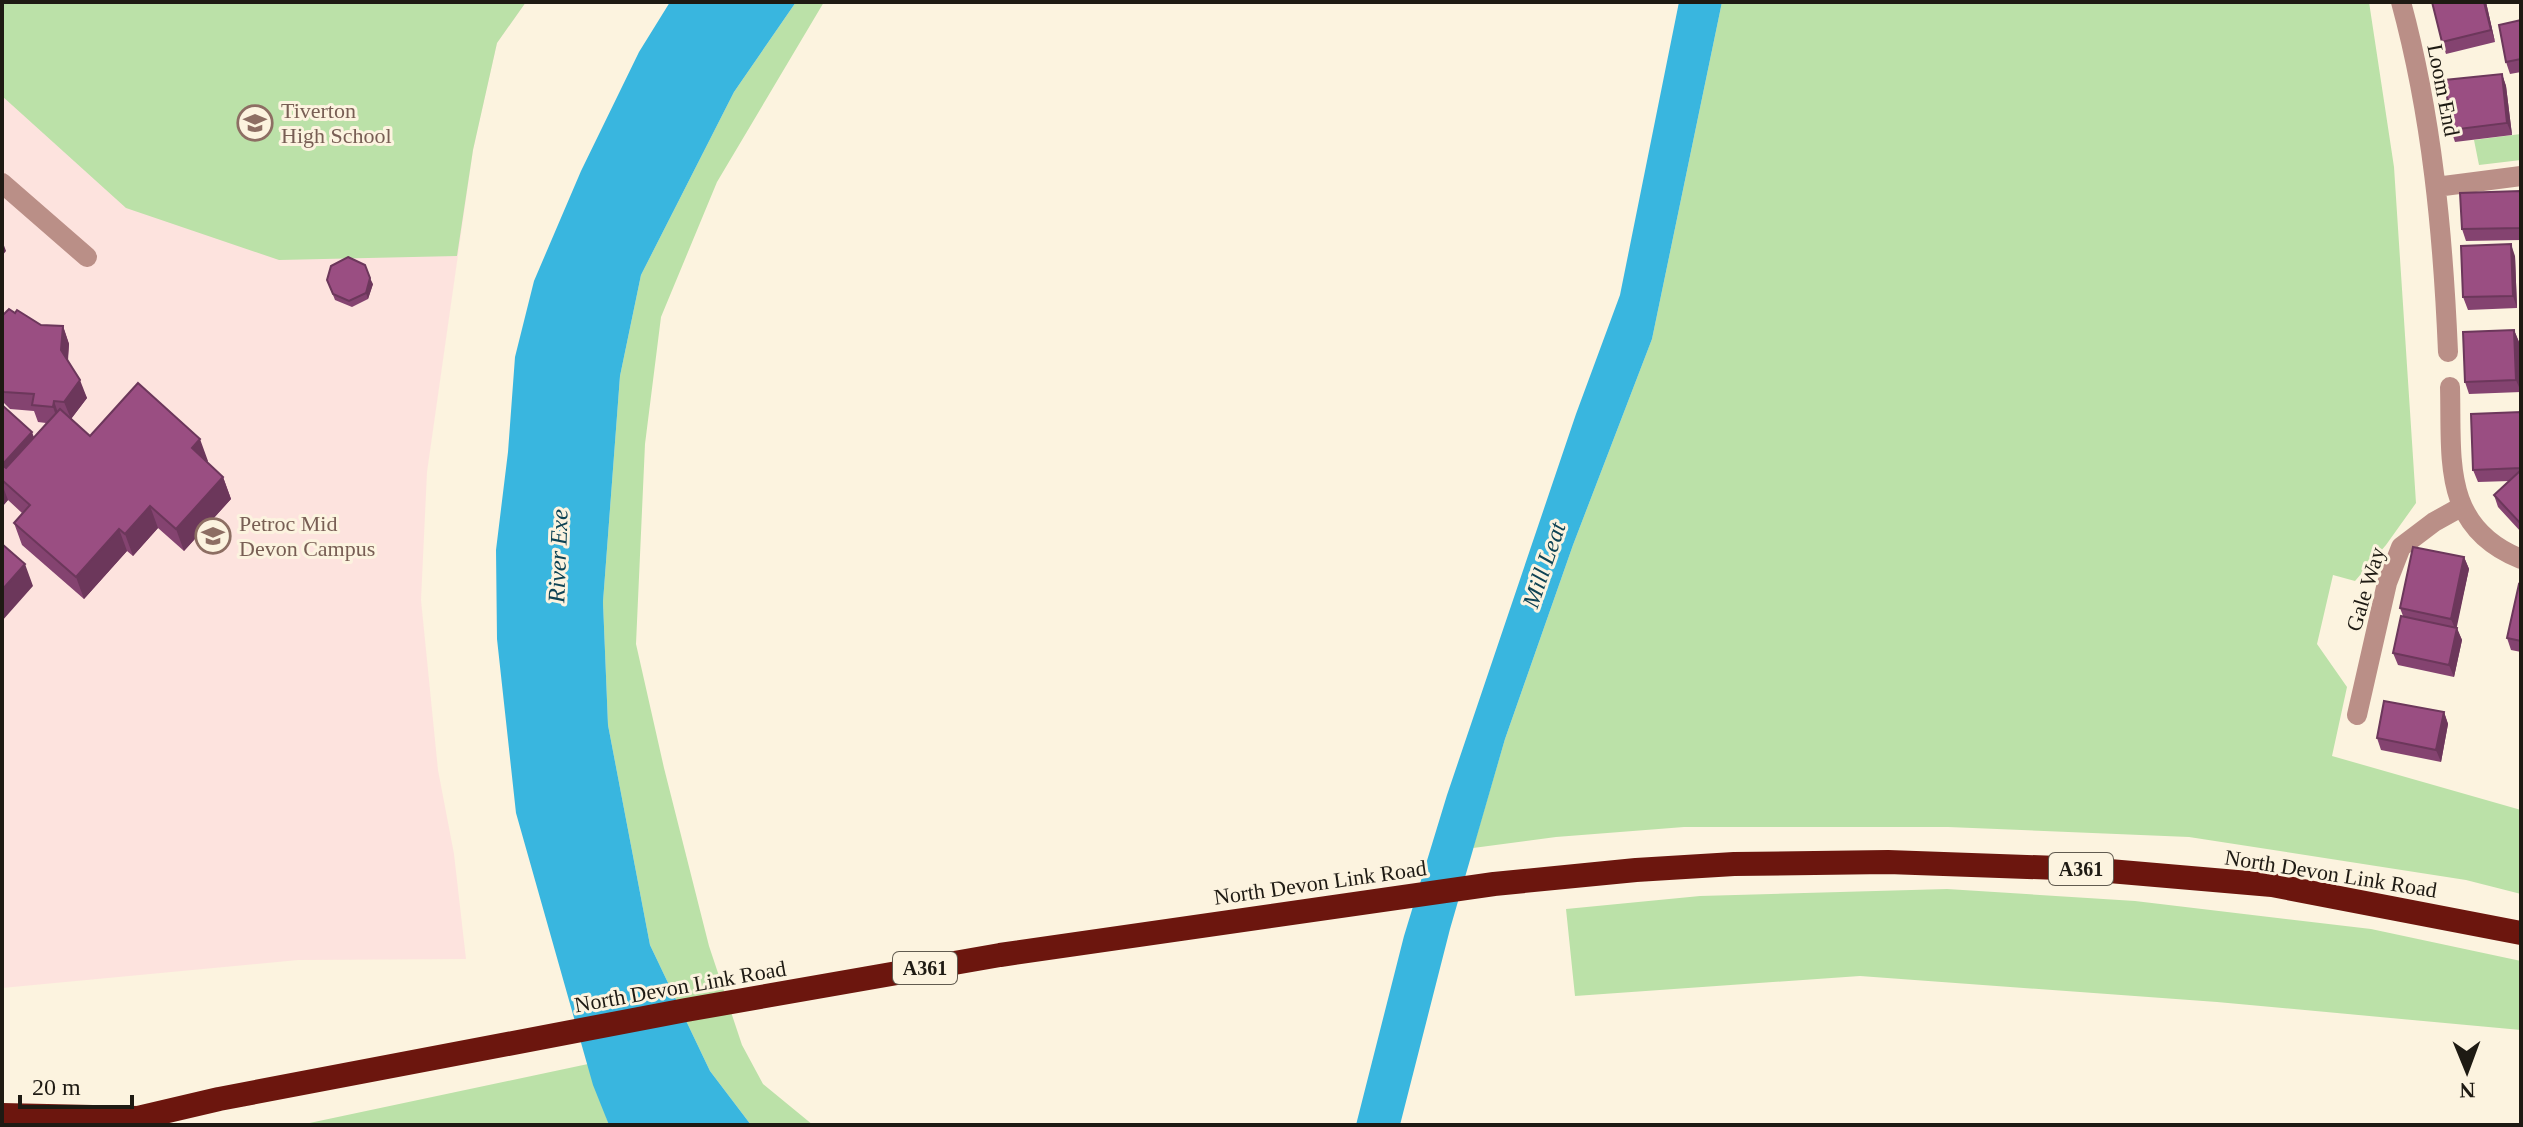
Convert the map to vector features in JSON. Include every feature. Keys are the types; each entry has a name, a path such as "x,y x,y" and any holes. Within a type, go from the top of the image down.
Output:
{"highway":[{"name":"North Devon Link Road","path":"2,1115 132,1121 219,1099 686,1010 1000,955 1494,884 1636,870 1734,864 1888,862 2086,869 2272,885 2521,933"}],"street":[{"name":"Loom End","path":"2401,2 2423,97 2436,187 2444,253 2448,352"},
{"path":"2436,187 2521,176"},
{"path":"2,183 87,257"},
{"path":"2450,387 2453,480 2461,507 2479,532 2502,551 2521,559"},
{"name":"Gale Way","path":"2357,715 2387,583 2401,547 2434,522 2461,507"}],"shaded area":[{"name":"Petroc Mid Devon Campus","path":"2,2 526,2 497,43 473,150 427,472 421,600 438,770 454,854 466,959 298,960 2,988"}],"green space":[{"name":"Tiverton High School","path":"2,2 526,2 497,43 473,150 457,256 279,260 126,208 2,96"},
{"path":"796,2 824,2 717,182 661,317 645,444 636,644 709,946 742,1045 763,1084 813,1125 751,1125 710,1071 650,945 608,725 603,602 620,376 641,275 734,92"},
{"path":"1722,2 2369,2 2394,167 2416,503 2355,581 2333,575 2317,644 2347,687 2332,756 2521,810 2521,894 2466,880 2189,837 1948,827 1684,827 1556,837 1473,848 1505,739 1573,545 1652,339"},
{"path":"2521,134 2521,160 2479,165 2474,140"},
{"path":"1947,889 2135,901 2371,929 2521,961 2521,1030 2217,1002 1860,976 1575,996 1566,909 1700,896"},
{"path":"588,1064 609,1125 300,1125"}],"water":[{"name":"River Exe","path":"670,2 796,2 734,92 641,275 620,376 603,602 608,725 650,945 710,1071 751,1125 609,1125 593,1085 516,813 497,639 496,550 515,357 534,281 581,171 639,52"},
{"name":"Mill Leat","path":"1679,2 1722,2 1652,339 1573,545 1505,739 1450,929 1400,1125 1356,1125 1404,936 1447,795 1576,414 1620,295"}],"building":[{"path":"2432,2 2484,2 2491,30 2442,42"},
{"path":"2521,20 2521,59 2506,62 2499,25"},
{"path":"2502,74 2507,123 2451,130 2445,80"},
{"path":"2520,191 2521,228 2462,229 2460,193"},
{"path":"2511,244 2513,296 2463,297 2461,246"},
{"path":"348,257 365,265 370,278 366,293 349,301 333,294 327,280 331,266"},
{"path":"9,309 15,313 17,310 41,325 63,326 61,350 80,380 64,402 54,401 53,407 32,405 34,394 2,390 2,316"},
{"path":"2514,330 2516,380 2465,382 2463,332"},
{"path":"138,383 200,439 192,448 223,477 176,529 150,506 125,534 119,529 76,577 14,523 30,505 2,480 2,465 6,468 60,409 90,436"},
{"path":"2,405 32,432 2,465"},
{"path":"2521,412 2521,468 2473,470 2471,414"},
{"path":"2521,472 2521,524 2494,495"},
{"path":"2,544 25,564 2,590"},
{"path":"2413,547 2464,557 2451,619 2400,608"},
{"path":"2521,585 2521,641 2507,638"},
{"path":"2401,616 2457,628 2449,665 2393,653"},
{"path":"2384,701 2444,712 2436,750 2377,738"}],"place":[{"name":"Tiverton High School","path":"255,123"},
{"name":"Petroc Mid Devon Campus","path":"213,536"}]}
